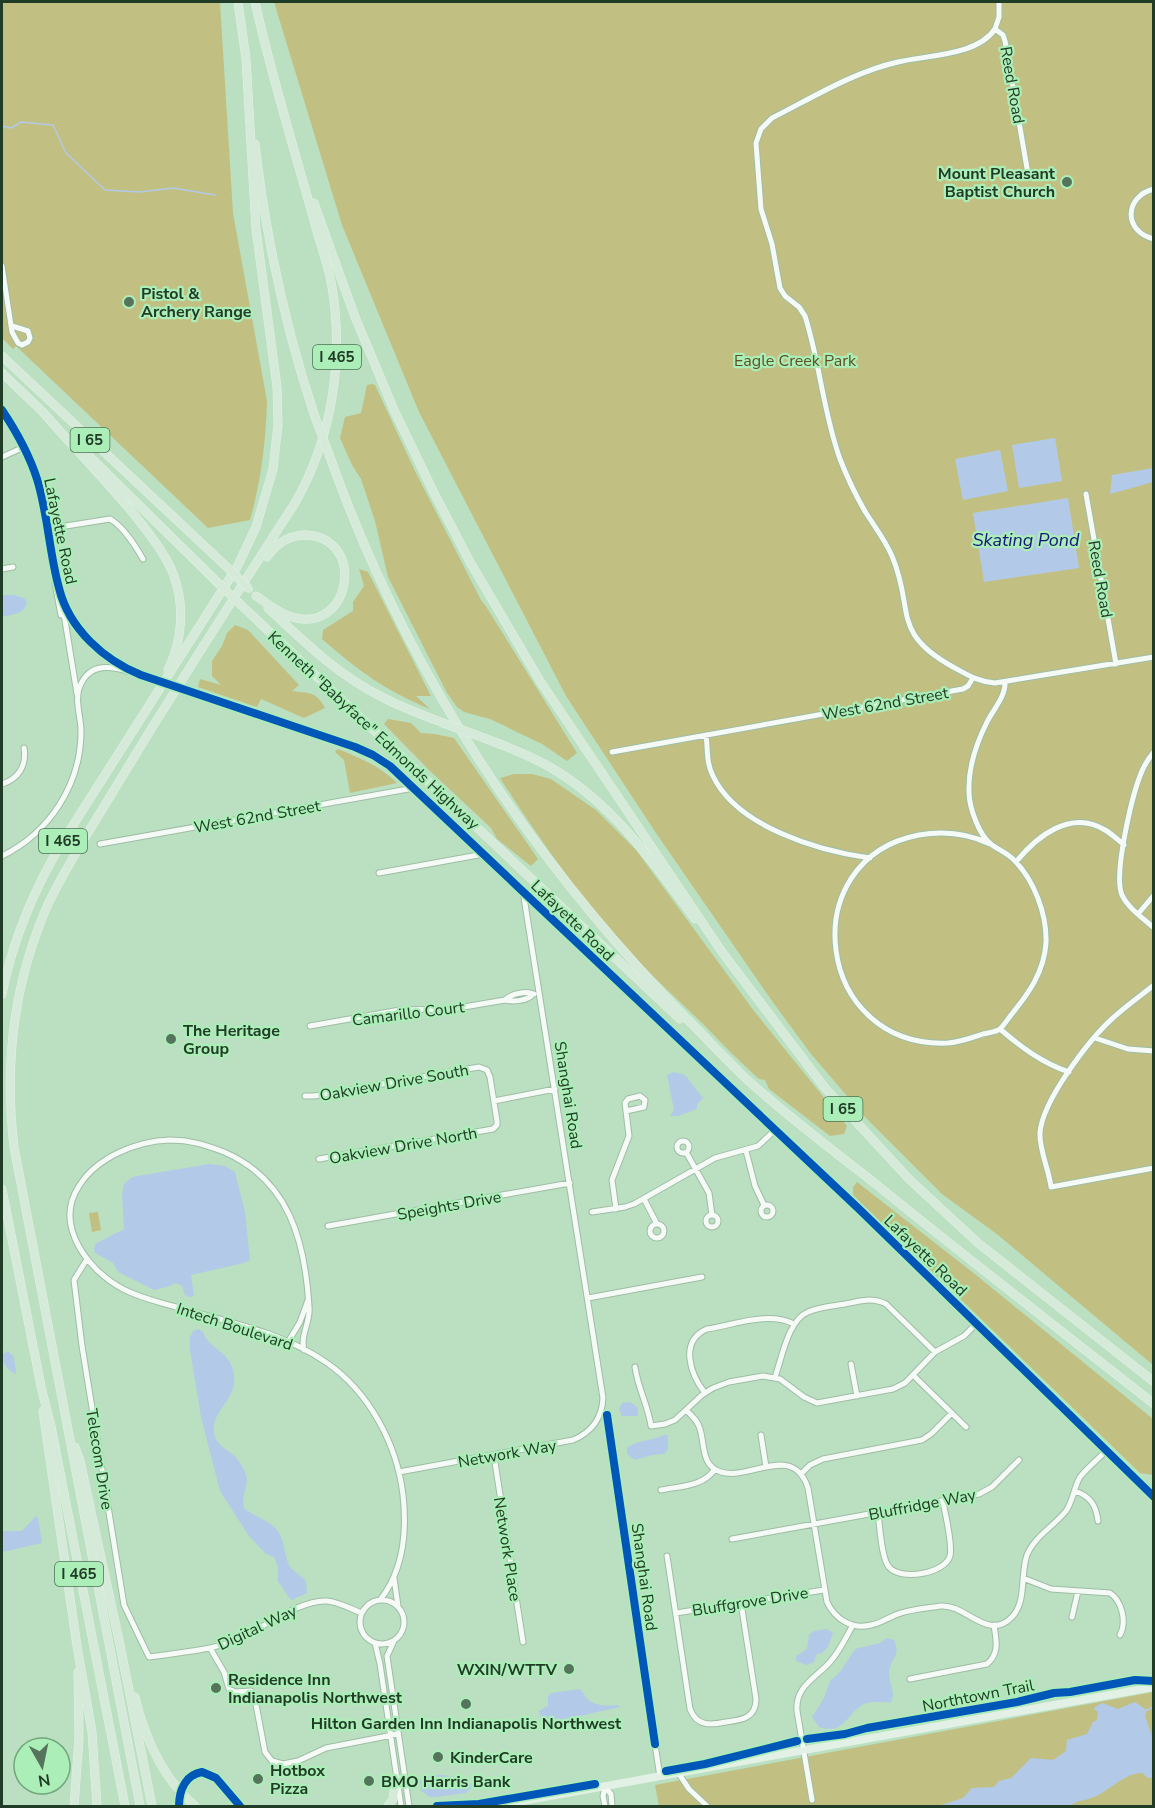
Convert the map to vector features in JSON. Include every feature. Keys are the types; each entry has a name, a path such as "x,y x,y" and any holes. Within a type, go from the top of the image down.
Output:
{"highway":[{"name":"I 465","path":"2,994 14,945 40,883 63,841 210,612 244,555 262,513 274,462 278,424 277,387 256,229 248,83 237,2"},
{"name":"I 465","path":"140,1806 14,1147 10,1092 14,1026 20,987 27,962 49,902 109,798 295,503 312,469 326,426 335,381 336,319 327,267 274,80 255,2"},
{"path":"248,83 265,223 292,341 330,458 357,528 396,613 447,708 494,784 538,846 594,917 662,994 751,1083"},
{"path":"306,189 313,201 352,308 394,410 470,562 546,691 722,952"},
{"name":"Kenneth \"Babyface\" Edmonds Highway","path":"2,356 319,655 344,674 384,698 526,755 550,767 606,808 635,840 722,952"},
{"name":"Kenneth \"Babyface\" Edmonds Highway","path":"2,372 240,604 639,981 751,1083"},
{"path":"42,411 126,505 158,547 173,575 180,603 180,634 171,663 152,701"},
{"path":"181,683 208,648 268,555 279,544 296,536 315,537 332,546 342,561 345,575 342,594 335,605 319,616 306,619 293,618 256,596"},
{"name":"I 65","path":"722,952 825,1088 921,1190 989,1252 1154,1382"},
{"name":"I 65","path":"751,1083 946,1241 1154,1404"},
{"name":"I 465","path":"2,1189 125,1806"},
{"path":"1119,1377 1154,1410"},
{"path":"42,1392 44,1428 92,1732 97,1806"},
{"path":"70,1435 80,1461 152,1806"},
{"path":"120,1645 147,1737 163,1768 181,1793 195,1806"},
{"path":"74,1806 79,1739 77,1646"},
{"path":"388,1806 394,1794 396,1778"}],"main road":[{"name":"Lafayette Road","path":"2,410 24,447 38,481 59,591 70,615 88,640 109,658 141,675 357,747 387,764 775,1130 1154,1497"},
{"path":"495,1806 525,1805 679,1773 1154,1687"}],"street":[{"name":"Reed Road","path":"999,2 999,17 995,29 1003,35 1005,41 1028,174"},
{"path":"995,29 988,38 975,47 895,62 854,76 769,120 760,130 756,144 761,209 772,244 779,286 783,295 798,306 805,316 829,423 843,465 858,499 892,558 900,582 907,620 914,636 933,655 973,678 986,682 1005,682 1154,657"},
{"path":"1154,189 1136,200 1131,216 1132,223 1138,232 1154,239"},
{"path":"2,266 12,326"},
{"path":"2,457 24,447"},
{"name":"Reed Road","path":"1086,494 1116,664"},
{"path":"47,529 110,519 136,547 143,559"},
{"path":"2,569 13,567"},
{"path":"55,572 55,591 67,639"},
{"path":"2,856 24,843 51,817 67,793 76,770 81,725 59,591"},
{"path":"78,698 83,680 96,669 112,667 141,675"},
{"name":"West 62nd Street","path":"612,752 963,689 973,678"},
{"path":"990,844 972,813 969,777 978,743 1004,691 1005,682"},
{"path":"706,735 709,765 714,779 750,816 778,832 802,841 870,858"},
{"path":"2,784 14,778 22,769 25,758 24,748"},
{"path":"1154,752 1143,768 1137,783 1119,868 1120,889 1126,902 1154,928"},
{"name":"West 62nd Street","path":"100,844 414,788"},
{"path":"1016,862 1043,835 1055,827 1066,824 1082,822 1095,825 1108,831 1124,845"},
{"path":"925,834 962,835 990,844 1016,862 1036,894 1045,928 1046,944 1043,963 1034,984 1000,1029 952,1042 918,1040 885,1028 854,999 837,960 834,945 835,930 839,907 846,889 870,858 896,842 925,834"},
{"path":"379,873 484,854"},
{"name":"Shanghai Road","path":"522,890 536,994 555,1089 588,1298 603,1398 601,1411"},
{"path":"1138,914 1154,895"},
{"path":"1154,985 1114,1017 1068,1072 1050,1103 1041,1130 1041,1144 1049,1170 1051,1187 1154,1168"},
{"name":"Camarillo Court","path":"310,1026 400,1010 452,1009 505,1000 509,996 529,992 536,994"},
{"path":"1000,1029 1050,1065 1068,1072"},
{"path":"1095,1038 1128,1049 1154,1051"},
{"name":"Oakview Drive South","path":"305,1096 481,1067 488,1072 494,1101"},
{"path":"494,1101 555,1089"},
{"name":"Oakview Drive North","path":"319,1160 493,1129 497,1123 494,1101"},
{"path":"616,1209 612,1180 629,1137 626,1111"},
{"path":"592,1212 628,1206 721,1156 746,1150 763,1142 775,1130"},
{"name":"Intech Boulevard","path":"308,1299 298,1234 288,1210 264,1178 236,1158 190,1141 146,1143 128,1149 100,1165 78,1187 69,1216 72,1231 87,1259 107,1279 131,1293 269,1334 288,1342 331,1366 366,1401 384,1431 399,1472 403,1498 404,1528 401,1552 394,1578 380,1600"},
{"path":"746,1150 754,1186 764,1205"},
{"path":"686,1152 709,1193 712,1215"},
{"name":"Speights Drive","path":"328,1226 570,1183"},
{"path":"644,1198 657,1224"},
{"name":"Telecom Drive","path":"87,1259 74,1280 82,1346 124,1605 149,1657"},
{"path":"588,1298 702,1277"},
{"path":"288,1342 300,1323 308,1299"},
{"path":"304,1350 302,1337 309,1315 308,1299"},
{"path":"775,1377 794,1324 799,1317 812,1310 867,1300 877,1300 889,1306 935,1352"},
{"path":"705,1393 694,1377 690,1353 692,1341 700,1333 709,1329 769,1318 782,1319 794,1324"},
{"path":"635,1367 638,1387 649,1411 651,1426 672,1422 705,1393 729,1382 765,1376 775,1377 813,1402 898,1388 935,1352 964,1336 976,1324"},
{"path":"851,1364 857,1396"},
{"path":"912,1375 966,1427"},
{"path":"686,1410 698,1424 705,1457 715,1469 731,1473 786,1465 801,1474 808,1486 827,1602 834,1614 854,1625 871,1625 902,1613 946,1606 982,1623 994,1625 1008,1620 1016,1612 1026,1559 1031,1548 1066,1510 1082,1475 1106,1451"},
{"name":"Network Way","path":"399,1472 575,1440 592,1428 601,1411"},
{"path":"801,1474 810,1465 823,1459 922,1440 933,1433 952,1413"},
{"path":"761,1435 766,1467"},
{"name":"Network Place","path":"494,1456 523,1642"},
{"name":"Bluffridge Way","path":"732,1539 984,1492 992,1487 1018,1460"},
{"path":"661,1490 702,1482 715,1469"},
{"path":"1075,1491 1092,1502 1098,1521"},
{"path":"878,1513 888,1566 894,1572 903,1575 924,1572 942,1568 950,1557 943,1501"},
{"path":"667,1556 692,1713 698,1721 707,1725 739,1720 751,1714 756,1701 741,1603"},
{"name":"Intech Boulevard","path":"394,1578 398,1606"},
{"path":"1023,1578 1051,1589 1106,1592 1116,1598 1120,1605 1123,1624 1120,1635"},
{"name":"Bluffgrove Drive","path":"676,1613 824,1590"},
{"path":"1072,1617 1078,1591"},
{"path":"394,1641 384,1644 375,1643 366,1638 361,1630 360,1622 362,1613 369,1604 380,1600 390,1601 398,1606 404,1617 401,1634 394,1641 387,1656 409,1806"},
{"name":"Digital Way","path":"149,1657 210,1648 233,1641 314,1602 332,1602 362,1613"},
{"path":"812,1800 797,1709 799,1695 806,1683 833,1659 854,1625"},
{"path":"910,1679 987,1664 996,1651 994,1625"},
{"path":"375,1643 401,1806"},
{"path":"210,1648 224,1672 229,1689 235,1692 251,1690 254,1694 265,1752 273,1762 283,1764 298,1761 326,1748 398,1734"},
{"path":"655,1744 660,1777"},
{"path":"679,1773 689,1789 708,1806"},
{"path":"605,1787 603,1796 605,1806"},
{"path":"605,1787 611,1794 612,1806"}],"green space":[{"path":"2,2 220,2 233,213 267,401 262,461 250,520 208,528 16,346 13,349 2,338"},
{"name":"Eagle Creek Park","path":"274,2 1153,2 1153,1365 998,1235 942,1194 865,1117 811,1054 772,1001 656,833 566,696 419,412 342,225"},
{"path":"367,385 375,385 415,471 481,600 577,753 567,761 542,744 490,719 464,712 457,707 447,693 388,577 375,521 361,479 340,438 345,417 361,413"},
{"path":"359,569 368,572 431,696 416,696 430,709 399,695 373,679 322,639 323,630 353,611 353,602 364,586"},
{"path":"235,625 248,630 299,685 292,691 316,696 325,708 304,718 261,699 257,707 198,687 200,679 221,685 212,676 212,661 227,633"},
{"path":"388,719 411,723 421,733 454,738 538,859 531,866 497,839 491,828 384,724"},
{"path":"338,749 377,767 397,783 350,793 344,760 335,752"},
{"path":"514,774 532,774 551,779 596,810 636,850 754,1011 847,1126 844,1134 830,1136 769,1089 765,1080 759,1079 746,1067 629,951 561,867 500,778"},
{"path":"857,1182 1153,1419 1153,1475 1140,1473 853,1195 853,1187"},
{"path":"98,1212 101,1230 92,1232 89,1213"},
{"path":"1153,1692 1153,1806 659,1806 655,1785"}],"water":[{"path":"1055,438 1062,481 1019,488 1012,445"},
{"path":"1000,450 1008,491 963,500 955,459"},
{"path":"1153,468 1153,482 1110,494 1112,475"},
{"name":"Skating Pond","path":"1068,498 1079,568 984,582 973,513"},
{"path":"2,595 24,598 27,602 26,606 18,613 2,617"},
{"path":"674,1072 685,1075 703,1098 697,1104 697,1109 678,1116 670,1116 674,1110 667,1075"},
{"path":"209,1164 225,1166 235,1172 245,1212 250,1260 191,1275 194,1296 189,1297 185,1295 182,1286 176,1283 154,1290 118,1272 113,1263 94,1252 95,1244 124,1229 122,1195 124,1184 132,1177"},
{"path":"198,1329 229,1360 232,1367 234,1384 229,1398 217,1416 214,1430 216,1440 238,1460 246,1475 244,1508 276,1529 289,1565 306,1582 307,1593 292,1600 278,1582 278,1567 274,1557 266,1554 249,1536 220,1491 201,1417 190,1350 190,1337 193,1331"},
{"path":"8,1351 14,1357 16,1374 4,1363 2,1354"},
{"path":"630,1402 638,1408 638,1416 622,1416 619,1409 622,1403"},
{"path":"667,1435 668,1446 664,1454 635,1460 627,1454 627,1448 631,1445"},
{"path":"36,1516 42,1543 2,1552 2,1531 22,1531"},
{"path":"827,1629 833,1633 828,1647 822,1653 817,1654 814,1662 806,1665 796,1661 796,1656 807,1649 809,1635 814,1631"},
{"path":"887,1638 894,1640 897,1650 889,1673 893,1691 891,1702 866,1703 839,1726 827,1729 819,1727 812,1717 824,1698 830,1681 840,1672 855,1649 880,1643"},
{"path":"580,1689 588,1700 596,1704 620,1707 553,1722 541,1720 539,1711 548,1706 548,1696 551,1693"},
{"path":"1135,1702 1145,1709 1145,1716 1153,1739 1153,1778 1148,1778 1142,1773 1128,1776 1097,1795 1070,1806 938,1806 963,1798 972,1788 994,1787 999,1781 1011,1778 1031,1758 1053,1760 1066,1751 1067,1740 1087,1734 1093,1722 1097,1720 1098,1712 1094,1709 1102,1703 1118,1709"},
{"path":"431,1775 457,1777 471,1784 471,1788 466,1793 430,1797 421,1791 420,1780"}],"waterway":[{"path":"2,126 11,128 21,122 53,125 66,153 105,190 140,192 173,188 215,195"},
{"path":"1145,1711 1154,1707"}],"cycle path":[{"path":"2,410 22,443 37,479 64,603 80,630 101,652 141,675 355,747 390,766 859,1209 1154,1497"},
{"path":"607,1415 655,1744"},
{"name":"Northtown Trail","path":"807,1739 1017,1702 1054,1693 1135,1680 1154,1681"},
{"path":"666,1771 705,1764 797,1741"},
{"path":"179,1806 184,1784 191,1776 202,1772 216,1778 240,1806"},
{"path":"437,1806 479,1804 595,1784"}],"place":[{"name":"Mount Pleasant Baptist Church","path":"1067,182"},
{"name":"Pistol & Archery Range","path":"129,302"},
{"name":"The Heritage Group","path":"171,1039"},
{"name":"WXIN/WTTV","path":"569,1669"},
{"name":"Residence Inn Indianapolis Northwest","path":"216,1688"},
{"name":"Hilton Garden Inn Indianapolis Northwest","path":"466,1704"},
{"name":"KinderCare","path":"438,1757"},
{"name":"Hotbox Pizza","path":"258,1779"},
{"name":"BMO Harris Bank","path":"369,1781"}]}
